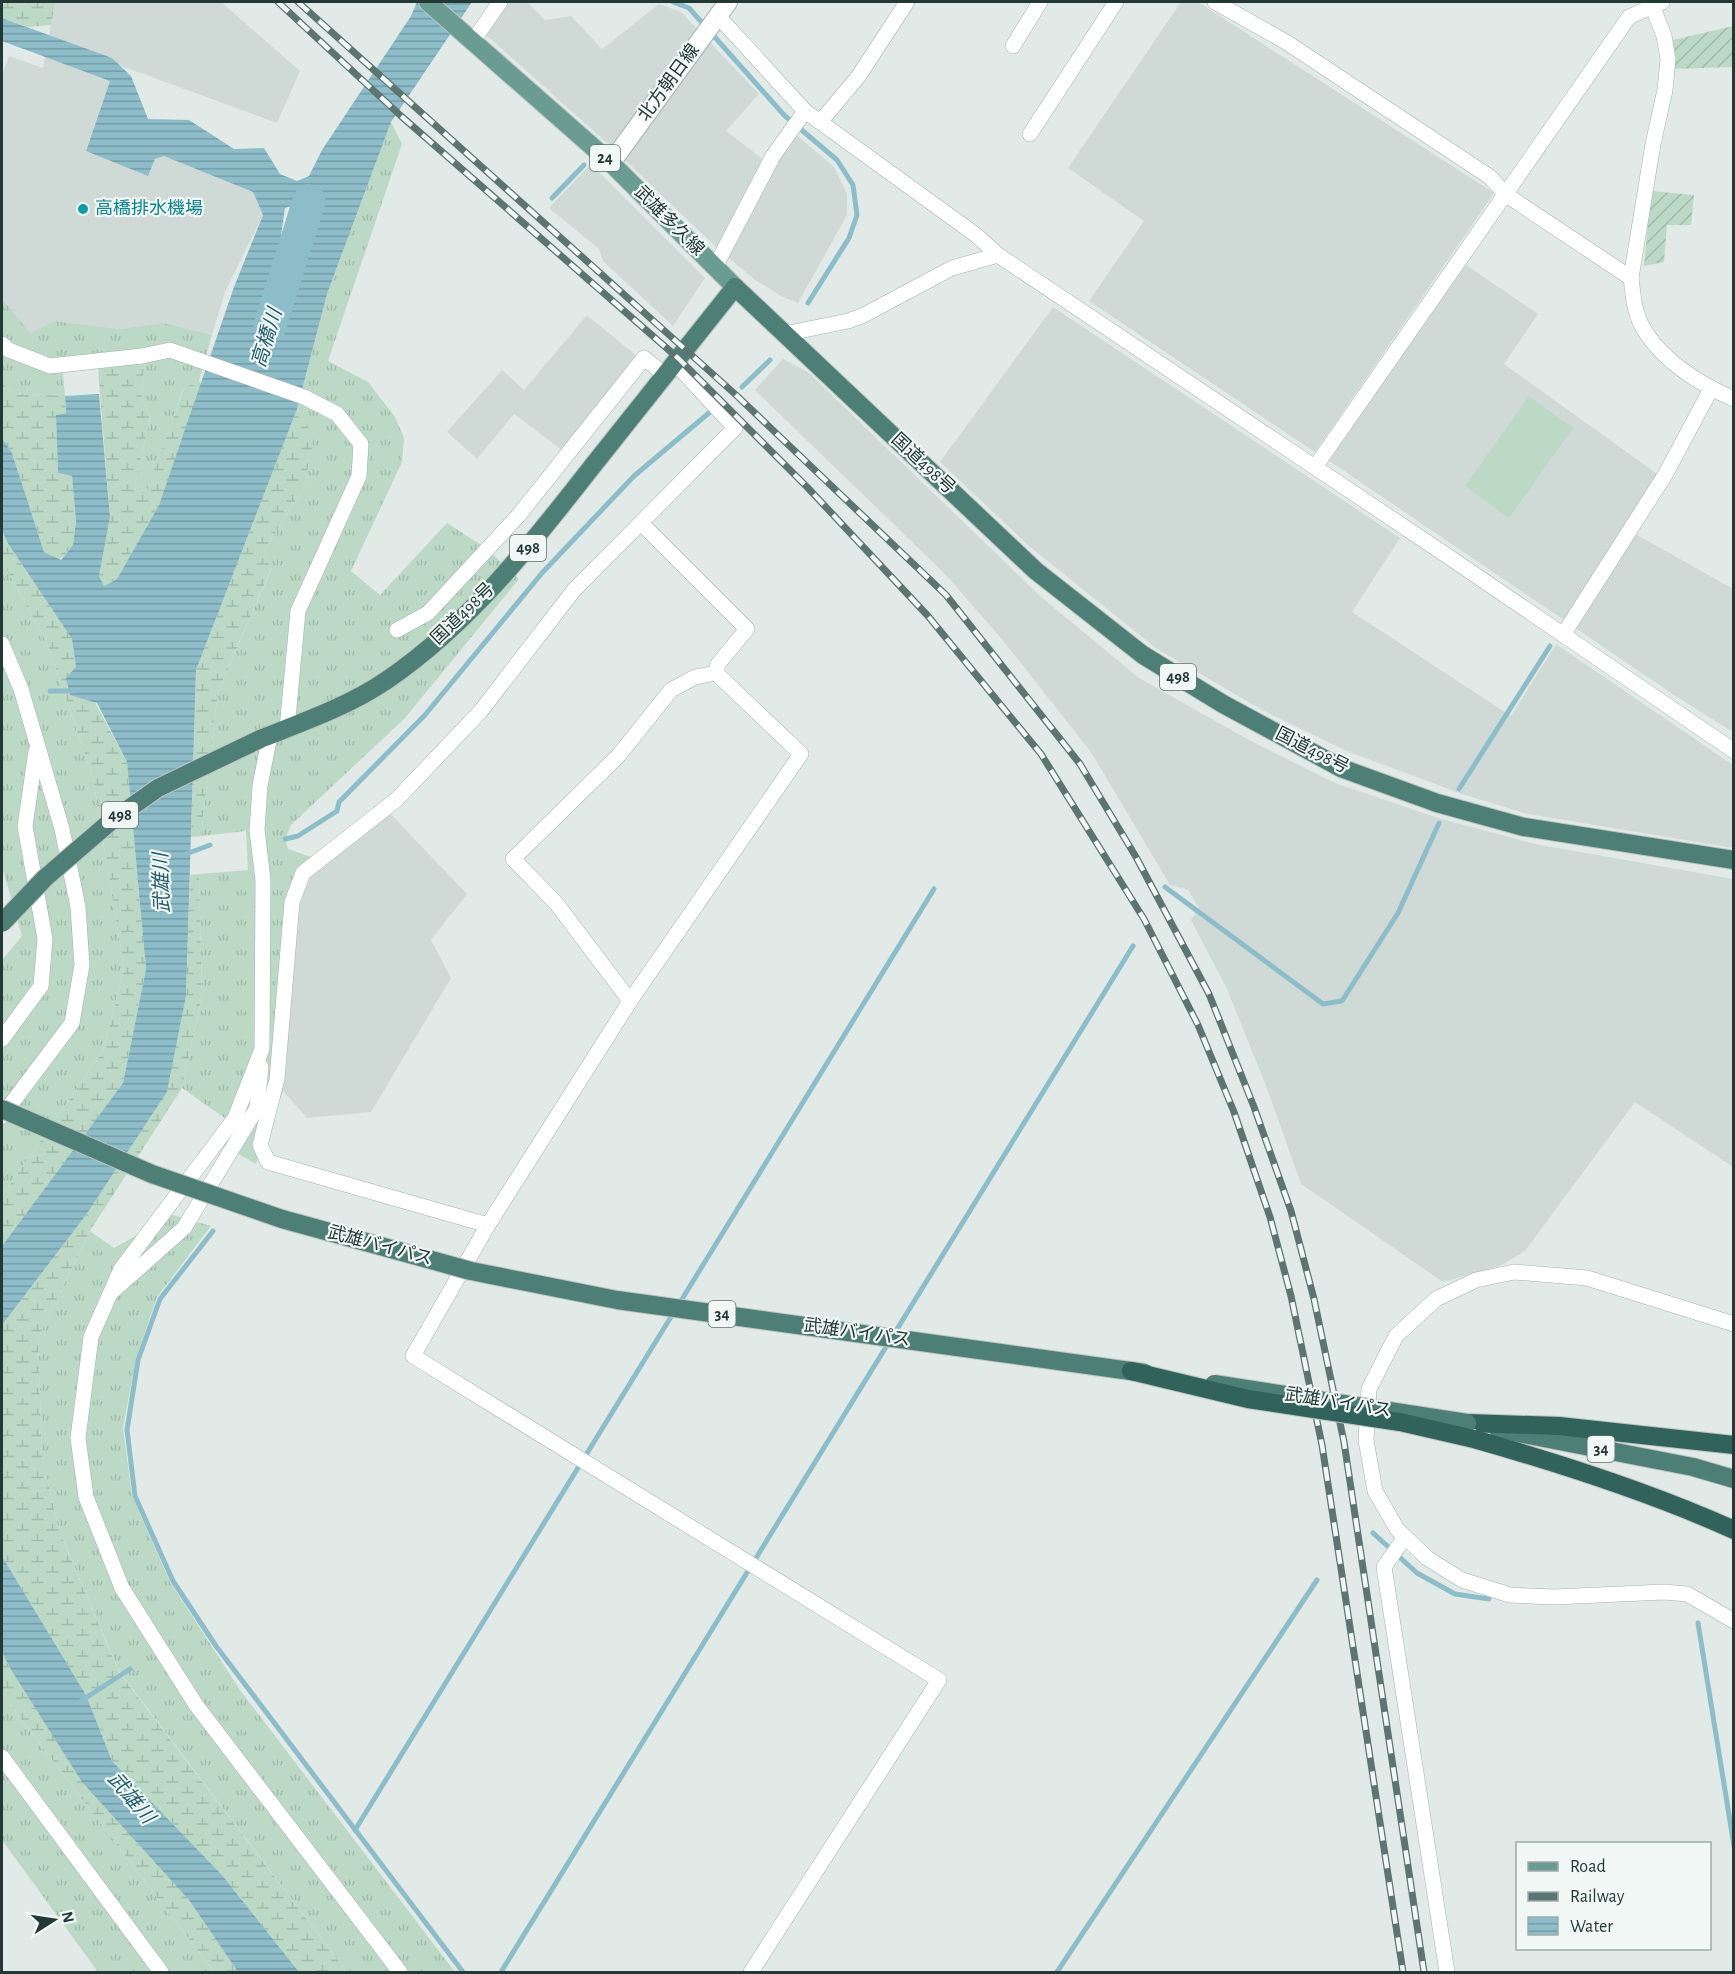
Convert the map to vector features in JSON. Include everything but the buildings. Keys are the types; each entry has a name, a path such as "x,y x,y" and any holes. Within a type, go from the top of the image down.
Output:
{"highway":[{"name":"国道498号","path":"272,735 339,707 387,680 441,638 484,596 529,546 735,287 1036,571 1143,656 1223,704 1341,768 1437,803 1524,826 1734,860"},
{"name":"498","path":"2,923 45,878 110,822 158,788 272,735"},
{"name":"武雄バイパス","path":"2,1109 152,1174 282,1219 471,1271 618,1300 1131,1371 1248,1399 1470,1431"},
{"path":"1470,1431 1559,1426 1734,1445"},
{"path":"1470,1431 1636,1491 1734,1530"},
{"name":"34","path":"1470,1431 1693,1467 1734,1479"}],"main road":[{"name":"24","path":"428,2 470,39"},
{"name":"北方朝日線","path":"611,163 720,13"},
{"name":"武雄多久線","path":"470,39 611,163 735,287"}],"street":[{"path":"470,39 500,2"},
{"path":"820,122 858,77 907,2"},
{"path":"1013,46 1040,2"},
{"path":"1030,134 1116,2"},
{"path":"1215,2 1286,42 1490,177 1505,194 1631,279"},
{"path":"1315,467 1629,16 1655,3 1668,59 1665,90 1653,144 1631,279 1633,299 1641,324 1662,354 1711,390 1734,399"},
{"path":"720,13 805,111 976,235 998,255 1734,751"},
{"path":"715,267 773,156 805,111"},
{"path":"784,334 862,316 952,268 998,255"},
{"path":"2,344 9,350 50,366 142,357 170,350 304,398 337,414 361,444 359,476 298,611 260,786 257,830 263,880 263,1113 260,1145 268,1162 488,1225"},
{"path":"110,1294 184,1228 263,1113 277,1079 292,903 303,873 396,801 480,712 574,590 735,428 702,393 670,369 644,357 518,516 428,613 397,630"},
{"path":"1563,635 1665,475 1711,390"},
{"path":"593,421 614,439"},
{"path":"641,523 747,629 718,664 716,673"},
{"path":"2,644 21,689 62,829 78,907 82,965 72,1023 2,1116"},
{"path":"716,673 801,754 630,1001 488,1225 413,1356 939,1680 751,1972"},
{"path":"630,1001 556,903 513,859 619,755 671,690 695,677 716,673"},
{"path":"2,1039 41,986 45,939 25,826 37,745"},
{"path":"262,1049 235,1118 121,1269 91,1337 78,1438 86,1497 122,1588 196,1706 399,1972"},
{"path":"1734,1324 1587,1278 1514,1272 1476,1280 1436,1299 1396,1336 1369,1389 1366,1440 1375,1491 1397,1529 1428,1558 1462,1580 1510,1595 1554,1597 1665,1592 1687,1594 1734,1621"},
{"path":"1405,1537 1384,1567 1447,1972"},
{"path":"2,1757 161,1972"}],"shaded area":[{"path":"55,2 221,2 300,71 277,123 116,64 86,150 148,176 155,159 163,155 253,192 263,215 225,292 212,335 163,323 120,329 54,321 30,334 2,299 2,75 9,56 43,68"},
{"path":"505,2 527,2 545,20 571,16 602,49 659,4 681,12 759,94 726,131 764,160 786,126 834,167 847,194 847,215 798,303 755,280 715,246 607,143 484,33"},
{"path":"1181,2 1198,2 1494,193 1315,452 1089,301 1144,221 1068,168"},
{"path":"591,164 705,278 673,326 603,261 599,249 549,208"},
{"path":"1466,265 1538,314 1504,364 1667,481 1634,533 1733,589 1733,732 1674,695 1328,460"},
{"path":"1053,307 1400,538 1352,612 1511,716 1556,644 1733,765 1733,848 1528,814 1462,794 1349,752 1264,711 1157,649 1029,546 940,462"},
{"path":"587,315 638,357 563,451 514,414 477,459 447,432 502,370 524,390"},
{"path":"783,359 809,373 1040,596 1139,678 1251,741 1335,783 1438,818 1535,844 1733,879 1733,1167 1635,1102 1525,1251 1502,1265 1443,1282 1301,1184 1268,1091 1227,989 1191,920 1199,908 1188,890 1170,885 1091,752 1001,638 944,573 755,390"},
{"path":"383,806 467,894 431,940 451,978 371,1112 307,1118 283,1091 298,905 311,857"}],"green space":[{"path":"2,2 55,2 51,25 28,27 2,18"},
{"path":"1733,26 1733,67 1673,69 1673,40"},
{"path":"391,122 402,144 328,361 368,382 395,417 404,438 402,462 351,571 380,595 447,523 486,548 519,579 405,718 291,825 285,839 288,849 311,857 298,905 283,1091 256,1164 223,1145 226,1119 182,1088 202,996 199,874 248,870 246,831 201,836 218,691 272,568 264,551 304,487 313,437 297,409 327,294"},
{"path":"1651,191 1694,195 1691,225 1667,225 1664,262 1644,266"},
{"path":"2,299 30,333 54,321 120,329 163,323 212,335 199,381 183,389 148,491 135,485 150,418 141,394 145,363 63,373 65,396 13,393 2,383"},
{"path":"145,362 141,394 150,418 135,485 147,490 184,388 199,381 202,384 159,505 117,579 104,586 99,576 110,517 98,369"},
{"path":"2,383 13,393 65,396 66,413 56,415 58,473 72,476 76,522 73,545 60,560 44,552 12,453 2,438"},
{"path":"1529,396 1573,428 1509,518 1465,486"},
{"path":"297,409 314,437 304,487 264,551 272,567 218,691 201,836 191,837 196,670"},
{"path":"2,530 7,542 72,639 76,667 127,762 146,969 123,1083 2,1246 2,1196 103,1051 124,969 93,778 47,643 2,561"},
{"path":"2,561 47,643 93,778 124,969 103,1051 2,1196 2,960 22,936 2,867"},
{"path":"199,874 202,996 182,1088 90,1231 38,1338 42,1457 59,1530 119,1672 347,1972 299,1972 222,1875 112,1761 86,1695 3,1558 2,1325 86,1215 167,1092 186,996 190,875"},
{"path":"173,1215 211,1226 157,1297 136,1358 123,1428 132,1496 170,1582 240,1690 455,1972 347,1972 119,1671 59,1530 42,1457 38,1338 90,1231 114,1248"},
{"path":"2,1652 10,1668 189,1900 238,1972 214,1972 8,1702 2,1690"},
{"path":"2,1690 8,1702 214,1972 98,1972 2,1840"}],"water":[{"name":"武雄川","path":"417,2 472,2 391,122 327,294 297,409 196,670 186,996 167,1092 86,1215 2,1325 2,1246 123,1083 146,969 127,762 97,703 70,695 66,678 76,667 72,639 7,542 2,530 2,438 12,453 44,552 61,560 73,545 76,522 72,476 58,473 56,415 66,413 65,396 99,394 110,517 99,576 104,586 117,579 159,505 234,287 263,215 253,192 164,156 155,159 148,176 86,151 110,81 2,41 2,18 112,58 131,76 148,119 189,120 234,149 264,148 280,174 297,181 309,176 322,150 411,16","holes":["294,205 297,270 291,282 274,284 285,208"]},
{"name":"武雄川","path":"2,1549 3,1558 86,1695 112,1761 222,1875 299,1972 238,1972 189,1900 82,1782 2,1652"}],"waterway":[{"path":"673,2 689,8 784,115 837,160 853,185 857,215 849,238 808,303"},
{"path":"552,198 584,165"},
{"name":"高橋川","path":"270,326 309,201"},
{"path":"742,387 770,360"},
{"path":"285,839 298,836 337,811 339,802 425,715 542,573 634,476 710,412"},
{"path":"1459,789 1550,646"},
{"path":"50,691 75,691"},
{"path":"1165,887 1323,1004 1342,1001 1398,913 1439,823"},
{"path":"186,854 210,845"},
{"path":"679,1304 934,889"},
{"path":"501,1972 1133,946"},
{"path":"213,1231 160,1299 138,1360 127,1430 135,1496 173,1581 216,1646 463,1972"},
{"path":"355,1830 674,1312"},
{"path":"1373,1533 1417,1573 1455,1594 1489,1599"},
{"path":"1057,1972 1317,1580"},
{"path":"1698,1623 1734,1846"},
{"path":"81,1701 130,1669"}],"railway":[{"path":"278,2 401,116 678,358 807,487 928,616 1041,754 1144,919 1198,1025 1234,1112 1270,1217 1291,1296 1322,1445 1403,1972"},
{"path":"298,2 736,395 946,595 1080,764 1136,857 1209,994 1254,1107 1291,1211 1314,1299 1344,1442 1424,1972"}],"place":[{"name":"高橋排水機場","path":"83,209"}]}
